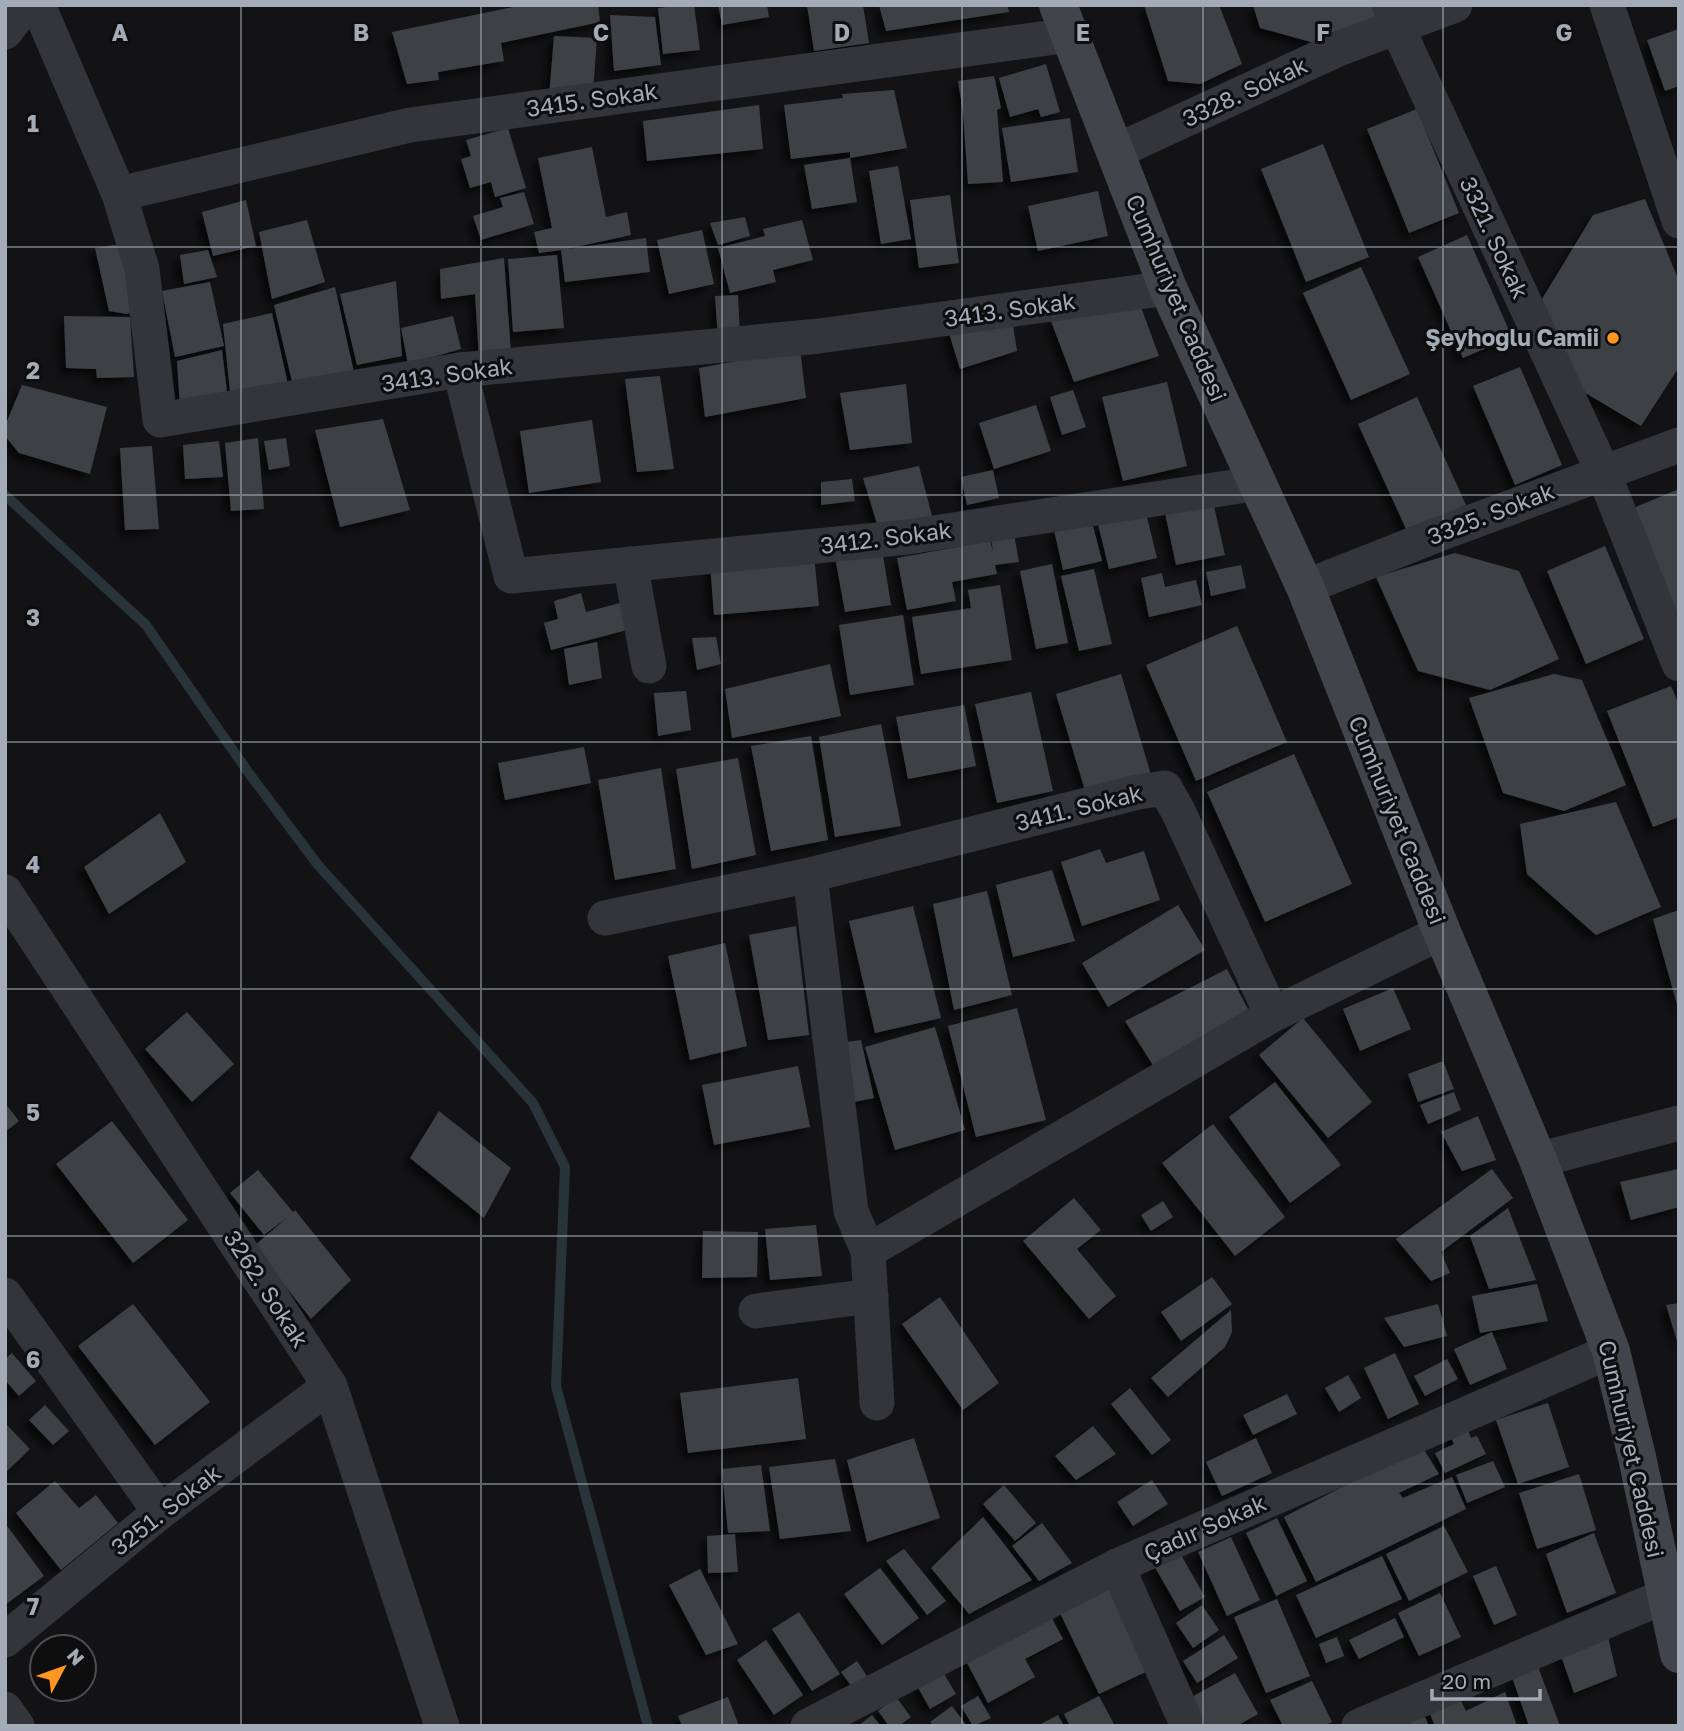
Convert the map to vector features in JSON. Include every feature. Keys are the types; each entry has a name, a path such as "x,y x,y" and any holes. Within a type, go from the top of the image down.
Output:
{"main road":[{"name":"Cumhuriyet Caddesi","path":"1064,20 1168,288 1305,587 1442,932 1538,1160 1611,1352 1672,1593 1679,1654"}],"street":[{"path":"5,32 26,5"},
{"name":"3413. Sokak","path":"38,5 119,194 142,269 160,420 460,370 819,336 1168,288"},
{"name":"3328. Sokak","path":"1115,152 1338,49 1393,16 1455,5"},
{"path":"1607,5 1679,221"},
{"name":"3321. Sokak","path":"1393,16 1603,472 1679,664"},
{"name":"3415. Sokak","path":"119,194 410,125 1064,20"},
{"name":"3412. Sokak","path":"460,370 511,576 908,537 1259,483"},
{"name":"3325. Sokak","path":"1305,587 1679,445"},
{"path":"630,565 649,666"},
{"name":"3411. Sokak","path":"605,918 810,875 1165,788 1272,1014"},
{"path":"810,875 851,1211 868,1251 877,1403"},
{"name":"3262. Sokak","path":"5,892 330,1386 442,1726"},
{"path":"868,1251 1272,1014 1442,932"},
{"path":"1538,1160 1679,1123"},
{"path":"5,1295 160,1512"},
{"path":"756,1311 871,1296"},
{"name":"Çadır Sokak","path":"808,1726 1117,1566 1611,1352"},
{"name":"3251. Sokak","path":"5,1640 160,1512 330,1386"},
{"path":"1117,1566 1188,1726"},
{"path":"1359,1726 1672,1593"},
{"path":"5,1709 17,1726"}],"building":[{"path":"523,5 598,5 600,22 501,43 504,61 438,72 439,80 407,84 392,32"},
{"path":"694,5 700,50 663,54 658,8"},
{"path":"718,5 767,5 769,17 722,25"},
{"path":"807,5 863,5 869,43 814,51"},
{"path":"879,5 1007,5 1009,12 886,31"},
{"path":"1144,5 1219,5 1242,64 1200,84 1168,81"},
{"path":"1253,5 1378,5 1383,15 1318,44 1260,28"},
{"path":"610,15 655,17 661,65 614,71"},
{"path":"1679,29 1679,86 1665,91 1647,40"},
{"path":"554,36 597,38 593,92 549,97"},
{"path":"1046,64 1060,112 1041,117 1038,109 1010,117 999,78"},
{"path":"994,76 1001,108 997,110 1003,182 968,184 958,81"},
{"path":"894,90 907,148 850,158 850,152 791,159 784,105 843,98 842,94"},
{"path":"759,105 763,149 647,161 643,121"},
{"path":"1417,109 1459,213 1409,233 1367,129"},
{"path":"1070,118 1078,172 1011,182 1002,128"},
{"path":"508,128 526,188 495,197 491,182 470,188 461,159 471,156 466,140"},
{"path":"1323,144 1369,257 1306,282 1261,169"},
{"path":"592,147 606,217 627,212 631,235 567,249 646,238 650,272 565,282 561,250 539,253 534,232 552,228 538,158"},
{"path":"850,158 857,202 812,209 804,165"},
{"path":"898,166 911,239 881,244 869,171"},
{"path":"1098,191 1108,236 1038,251 1028,206"},
{"path":"524,192 534,224 481,240 473,216 503,207 500,198"},
{"path":"950,195 959,263 919,268 910,200"},
{"name":"Şeyhoğlu Camii","path":"1645,199 1679,281 1679,367 1641,426 1567,382 1536,309 1593,215"},
{"path":"246,200 256,246 213,256 202,212"},
{"path":"745,217 750,236 718,245 710,223"},
{"path":"307,220 325,282 272,299 259,232"},
{"path":"802,220 813,260 773,270 776,282 730,293 718,248 765,236 763,229"},
{"path":"702,230 714,284 669,294 657,240"},
{"path":"1467,235 1512,337 1463,358 1418,257"},
{"path":"128,243 139,309 127,314 109,311 95,248"},
{"path":"208,250 217,277 184,284 180,255"},
{"path":"557,255 564,328 513,332 508,259"},
{"path":"504,258 511,353 479,359 475,294 441,299 440,269"},
{"path":"1361,267 1410,374 1351,400 1303,293"},
{"path":"396,281 402,356 357,365 340,294"},
{"path":"210,282 224,346 175,357 162,291"},
{"path":"335,287 355,377 294,390 274,305"},
{"path":"738,295 740,336 718,339 715,296"},
{"path":"1138,299 1159,356 1074,382 1051,321"},
{"path":"272,313 289,389 231,401 223,324"},
{"path":"64,316 130,317 134,377 97,378 96,369 66,368"},
{"path":"453,316 461,349 408,364 401,328"},
{"path":"1012,319 1017,351 960,369 948,330"},
{"path":"800,349 806,398 705,417 699,368"},
{"path":"222,350 228,400 180,407 177,361"},
{"path":"1520,367 1562,465 1515,485 1473,386"},
{"path":"660,376 674,469 637,472 625,379"},
{"path":"1167,382 1187,466 1123,481 1102,397"},
{"path":"906,384 912,443 850,450 840,393"},
{"path":"22,385 107,407 90,474 19,453 5,436 5,426"},
{"path":"1073,390 1086,427 1062,435 1050,397"},
{"path":"1417,397 1466,505 1407,531 1358,424"},
{"path":"1036,405 1051,451 994,469 979,423"},
{"path":"383,419 410,510 340,527 315,430"},
{"path":"592,420 601,482 529,493 520,431"},
{"path":"258,438 264,509 231,511 225,443"},
{"path":"286,438 290,466 269,470 264,441"},
{"path":"219,441 223,477 185,479 183,445"},
{"path":"152,446 159,529 125,530 120,448"},
{"path":"919,466 932,516 878,527 863,478"},
{"path":"993,470 999,498 967,505 961,477"},
{"path":"852,479 855,501 821,505 821,482"},
{"path":"1679,489 1679,635 1626,511"},
{"path":"1212,497 1225,555 1176,565 1164,508"},
{"path":"1146,513 1157,558 1109,569 1098,524"},
{"path":"1092,522 1102,561 1063,570 1054,530"},
{"path":"1014,534 1019,562 995,565 997,574 952,582 956,601 907,610 897,558 990,541 993,552 991,538"},
{"path":"1605,546 1644,639 1586,664 1547,571"},
{"path":"882,549 891,605 845,612 835,557"},
{"path":"1455,553 1519,571 1559,659 1490,690 1418,671 1376,577"},
{"path":"814,555 819,606 714,615 710,564"},
{"path":"1052,564 1068,643 1036,649 1020,571"},
{"path":"1241,565 1246,588 1211,596 1206,572"},
{"path":"1094,569 1112,644 1079,651 1061,576"},
{"path":"1162,573 1165,587 1196,580 1202,605 1149,617 1141,578"},
{"path":"1000,585 1012,660 921,674 912,617 971,608 968,590"},
{"path":"581,593 586,612 620,603 627,630 551,650 544,623 558,619 554,601"},
{"path":"903,615 914,685 850,695 839,625"},
{"path":"1237,626 1287,742 1196,781 1146,665"},
{"path":"716,637 721,664 697,670 692,638"},
{"path":"597,642 602,678 569,685 564,649"},
{"path":"830,664 841,716 732,738 725,689"},
{"path":"1121,674 1152,778 1087,797 1056,694"},
{"path":"1554,674 1582,680 1626,785 1564,811 1503,793 1469,698"},
{"path":"1671,686 1679,705 1679,817 1653,827 1607,711"},
{"path":"686,691 691,730 658,736 654,693"},
{"path":"1031,692 1053,791 997,803 975,704"},
{"path":"964,705 976,766 908,779 896,717"},
{"path":"881,724 901,826 835,837 819,737"},
{"path":"811,736 828,840 771,851 751,746"},
{"path":"584,747 591,783 505,800 498,763"},
{"path":"1294,754 1352,884 1265,922 1207,792"},
{"path":"738,758 756,855 692,869 676,769"},
{"path":"661,768 676,869 615,880 598,780"},
{"path":"1616,802 1661,907 1596,935 1527,874 1520,824"},
{"path":"160,813 186,862 109,914 84,867"},
{"path":"1100,849 1106,863 1144,851 1160,900 1082,926 1061,862"},
{"path":"1052,870 1075,941 1013,957 996,885"},
{"path":"987,891 1012,995 954,1010 933,904"},
{"path":"1178,905 1205,950 1108,1007 1082,963"},
{"path":"913,906 941,1018 875,1033 849,921"},
{"path":"1679,910 1679,1007 1678,1008 1653,919"},
{"path":"796,926 809,1035 768,1040 749,935"},
{"path":"725,943 747,1046 690,1060 668,956"},
{"path":"1227,969 1251,1015 1156,1070 1125,1021"},
{"path":"1393,988 1411,1029 1360,1051 1343,1009"},
{"path":"1017,1008 1046,1120 976,1137 948,1026"},
{"path":"187,1012 234,1064 192,1102 145,1049"},
{"path":"1303,1018 1372,1102 1328,1138 1259,1055"},
{"path":"935,1027 965,1130 895,1150 865,1047"},
{"path":"861,1040 874,1098 844,1104 838,1043"},
{"path":"1443,1061 1454,1089 1418,1102 1408,1074"},
{"path":"798,1066 810,1127 714,1145 702,1085"},
{"path":"1275,1082 1341,1165 1290,1203 1229,1117"},
{"path":"1454,1092 1461,1110 1428,1124 1420,1105"},
{"path":"5,1103 19,1121 5,1132"},
{"path":"439,1111 511,1168 484,1218 410,1158"},
{"path":"1478,1116 1496,1160 1462,1171 1441,1132"},
{"path":"112,1121 188,1220 133,1263 56,1164"},
{"path":"1213,1124 1285,1217 1235,1256 1162,1163"},
{"path":"1492,1169 1513,1198 1441,1252 1450,1273 1431,1281 1396,1239"},
{"path":"1678,1169 1679,1207 1631,1220 1620,1182"},
{"path":"258,1170 293,1212 295,1210 351,1280 311,1319 254,1246 288,1217 264,1235 230,1193"},
{"path":"1074,1198 1101,1230 1077,1249 1116,1296 1089,1319 1023,1241"},
{"path":"1163,1201 1173,1217 1151,1231 1141,1215"},
{"path":"1508,1208 1536,1280 1489,1289 1470,1236"},
{"path":"816,1225 822,1276 770,1280 765,1229"},
{"path":"703,1231 758,1232 757,1277 702,1278"},
{"path":"1212,1277 1232,1304 1181,1341 1161,1312"},
{"path":"1537,1284 1548,1321 1480,1333 1472,1296"},
{"path":"940,1297 999,1383 963,1410 902,1324"},
{"path":"1679,1303 1679,1344 1678,1344 1666,1305"},
{"path":"133,1304 210,1402 155,1445 78,1346"},
{"path":"1438,1304 1447,1336 1404,1347 1384,1318"},
{"path":"1231,1310 1232,1332 1225,1347 1168,1397 1151,1378"},
{"path":"1492,1332 1507,1369 1470,1385 1454,1349"},
{"path":"12,1353 36,1381 19,1396 5,1380 5,1359"},
{"path":"1395,1353 1419,1404 1388,1419 1364,1368"},
{"path":"1447,1359 1458,1379 1425,1396 1414,1376"},
{"path":"1348,1375 1361,1398 1339,1412 1325,1388"},
{"path":"798,1378 806,1439 688,1453 680,1393"},
{"path":"1130,1388 1171,1440 1152,1455 1111,1404"},
{"path":"1287,1394 1297,1414 1253,1435 1243,1415"},
{"path":"1548,1403 1569,1467 1518,1484 1496,1420"},
{"path":"45,1405 69,1431 53,1445 29,1420"},
{"path":"5,1423 30,1449 5,1473"},
{"path":"1465,1423 1471,1438 1477,1436 1486,1454 1445,1473 1435,1453 1454,1444 1448,1431"},
{"path":"1093,1426 1116,1454 1076,1480 1055,1456"},
{"path":"914,1438 940,1518 867,1542 847,1460"},
{"path":"1256,1438 1272,1473 1222,1496 1206,1462"},
{"path":"1420,1443 1439,1474 1399,1493 1403,1498 1452,1477 1466,1509 1316,1582 1284,1517 1381,1467"},
{"path":"835,1459 851,1531 780,1539 769,1467"},
{"path":"1493,1461 1505,1487 1467,1503 1456,1475"},
{"path":"761,1465 770,1531 728,1533 722,1469"},
{"path":"1579,1474 1596,1530 1537,1549 1519,1493"},
{"path":"1152,1480 1168,1504 1133,1526 1117,1502"},
{"path":"55,1481 79,1508 96,1495 118,1523 61,1570 16,1513"},
{"path":"1004,1485 1036,1523 1015,1541 983,1504"},
{"path":"983,1517 1032,1580 969,1614 931,1568"},
{"path":"1277,1518 1307,1581 1276,1596 1246,1533"},
{"path":"5,1523 44,1576 5,1605"},
{"path":"1042,1523 1072,1563 1039,1581 1012,1546"},
{"path":"1444,1526 1468,1572 1409,1601 1386,1554"},
{"path":"1594,1533 1616,1593 1567,1613 1546,1554"},
{"path":"735,1534 738,1572 708,1573 707,1536"},
{"path":"1231,1537 1260,1600 1227,1616 1198,1552"},
{"path":"1177,1548 1205,1597 1180,1611 1152,1562"},
{"path":"904,1549 946,1601 927,1615 886,1561"},
{"path":"1382,1556 1402,1599 1316,1638 1296,1595"},
{"path":"1496,1566 1517,1615 1494,1625 1473,1576"},
{"path":"880,1568 919,1618 882,1645 844,1594"},
{"path":"700,1569 738,1644 706,1655 669,1585"},
{"path":"1110,1589 1150,1670 1099,1694 1060,1613"},
{"path":"1440,1593 1461,1637 1419,1656 1398,1613"},
{"path":"1277,1599 1310,1676 1266,1693 1234,1617"},
{"path":"1202,1605 1219,1630 1193,1648 1176,1623"},
{"path":"799,1612 840,1674 812,1691 772,1629"},
{"path":"1049,1613 1063,1639 1025,1659 1035,1677 988,1703 965,1659"},
{"path":"1395,1618 1404,1637 1359,1659 1349,1640"},
{"path":"1606,1628 1617,1676 1574,1693 1558,1647"},
{"path":"1224,1635 1238,1658 1197,1683 1183,1661"},
{"path":"1337,1637 1344,1656 1326,1663 1319,1644"},
{"path":"766,1640 803,1695 774,1715 737,1660"},
{"path":"857,1661 867,1676 852,1687 841,1672"},
{"path":"1537,1664 1560,1726 1529,1726 1511,1674"},
{"path":"940,1667 956,1694 930,1709 915,1682"},
{"path":"1235,1673 1258,1714 1237,1726 1205,1726 1190,1698"},
{"path":"1312,1681 1332,1722 1323,1726 1283,1726 1270,1700"},
{"path":"1455,1690 1466,1711 1505,1692 1517,1726 1435,1726 1426,1704"},
{"path":"978,1696 991,1718 973,1726 961,1706"},
{"path":"1099,1696 1115,1726 1070,1726 1064,1714"},
{"path":"728,1697 739,1726 682,1726 678,1716"},
{"path":"896,1697 911,1717 899,1726 889,1726 878,1711"},
{"path":"952,1706 967,1726 934,1726 930,1722"},
{"path":"872,1715 881,1726 858,1726"},
{"path":"1058,1715 1064,1726 1037,1726"},
{"path":"1424,1715 1429,1726 1400,1726"}],"waterway":[{"path":"5,495 146,625 248,772 318,865 533,1103 565,1167 556,1386 648,1726"}],"place":[{"name":"Şeyhoğlu Camii","path":"1613,338"}]}
